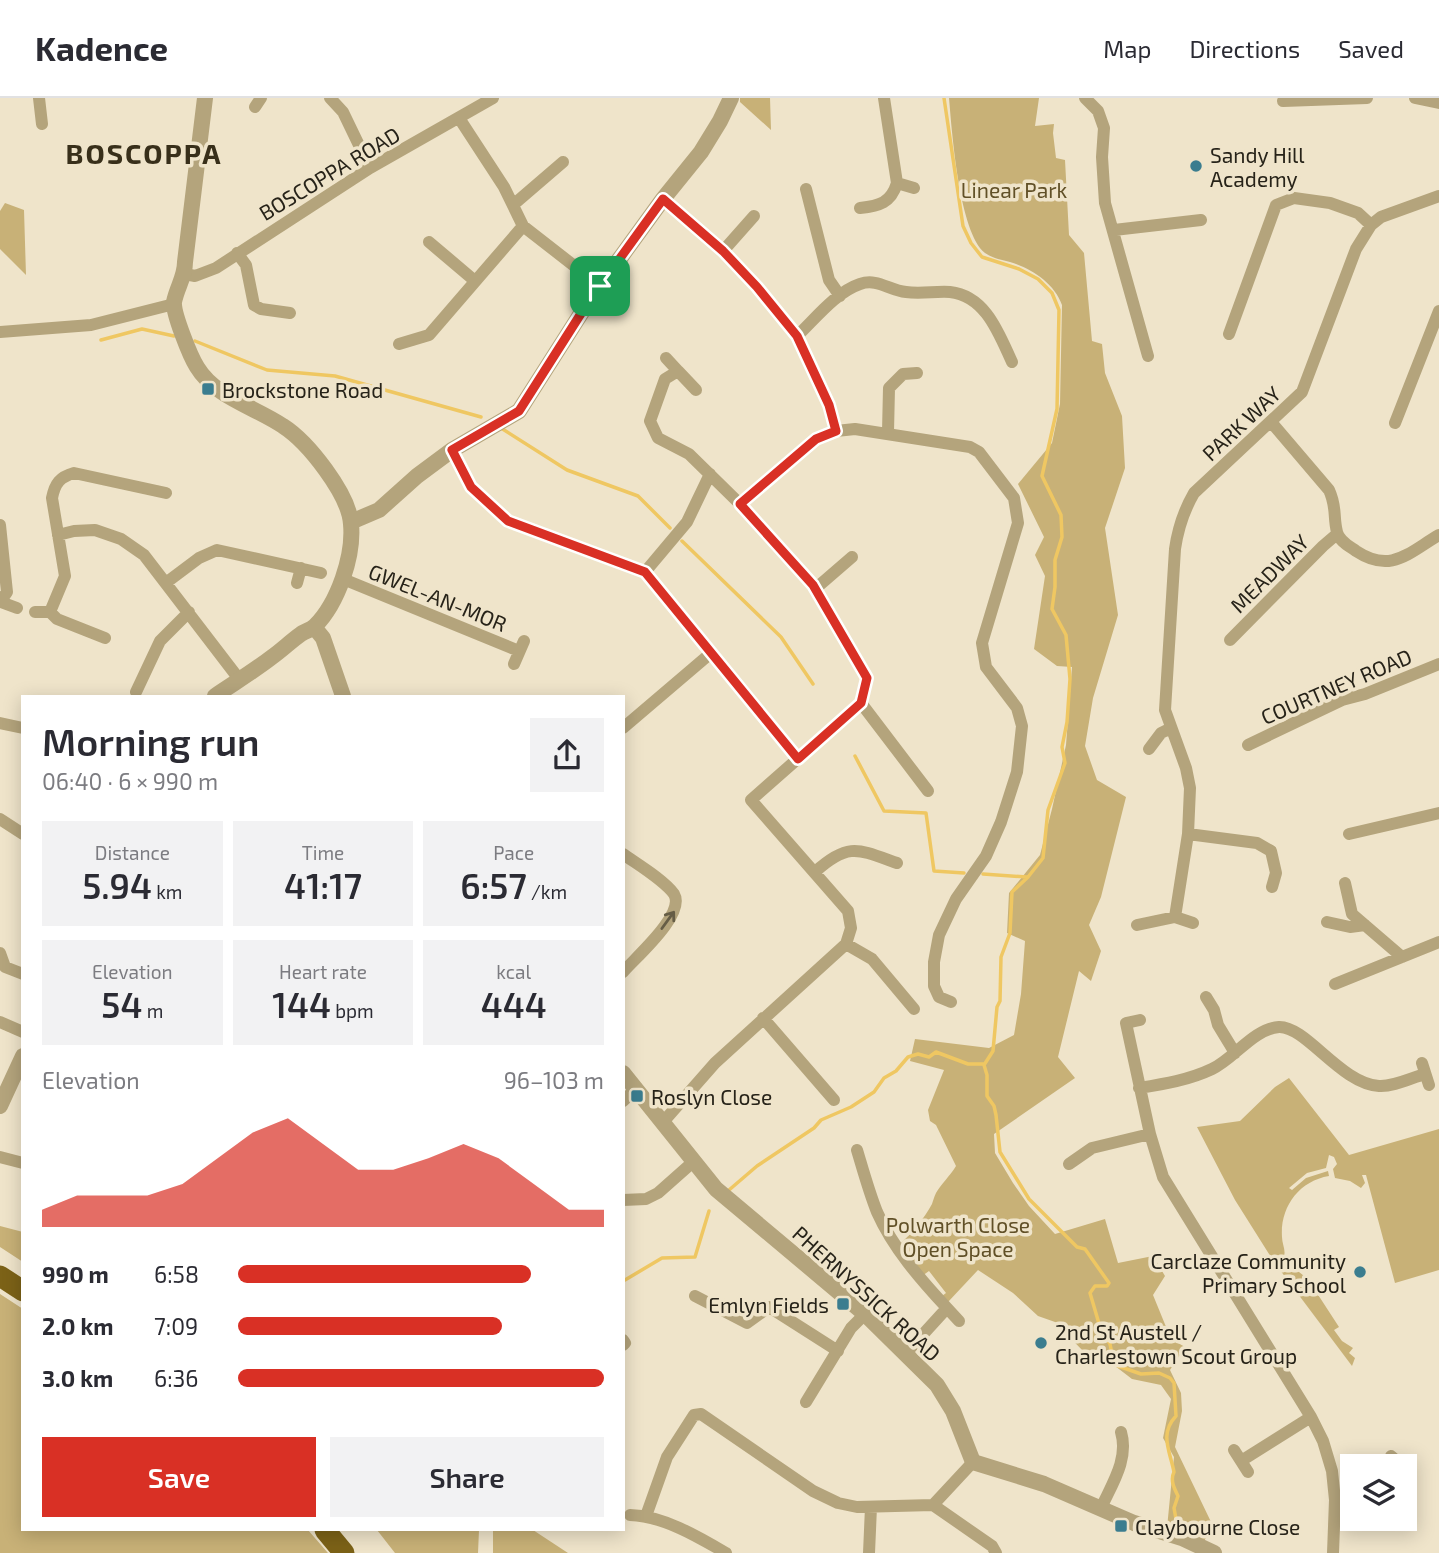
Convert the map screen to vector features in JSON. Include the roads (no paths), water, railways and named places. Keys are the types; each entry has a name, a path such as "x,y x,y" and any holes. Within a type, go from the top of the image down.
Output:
{"highway":[{"path":"0,1276 21,1290"},
{"path":"326,1531 344,1553"}],"street":[{"path":"39,98 42,124"},
{"path":"205,98 185,274 174,304 187,349 205,378 224,393 284,426 317,455 339,492 351,522 350,554 343,579 336,596 314,627 216,695"},
{"path":"330,98 343,112 370,168"},
{"name":"BOSCOPPA ROAD","path":"185,274 204,274 370,168 493,98"},
{"path":"351,522 379,510 416,476 452,450 519,411 600,286 701,152 731,98"},
{"path":"860,208 883,204 892,195 897,183 884,98"},
{"path":"1085,98 1098,111 1104,128 1104,194 1148,356"},
{"path":"1283,101 1367,98"},
{"path":"1415,98 1439,103"},
{"path":"459,118 504,187 523,226 600,286"},
{"path":"513,205 564,162"},
{"path":"897,183 914,188"},
{"path":"806,189 829,280 840,296"},
{"path":"1229,334 1276,205 1294,198 1330,203 1358,213 1371,225 1381,217 1439,196"},
{"path":"663,199 723,251 797,336 829,405 836,431"},
{"path":"723,251 754,216"},
{"path":"1114,230 1201,220"},
{"name":"PARK WAY","path":"1175,917 1188,834 1190,788 1186,768 1165,710 1178,527 1194,493 1302,392 1356,249 1371,225"},
{"path":"399,344 429,335 523,226"},
{"path":"429,242 475,281"},
{"path":"237,253 246,265 254,305 261,309 290,313"},
{"path":"797,336 840,296 858,285 875,282 908,292 953,292 974,302 992,318 1012,362"},
{"path":"0,332 91,325 174,304"},
{"path":"1395,423 1435,338 1439,311"},
{"path":"666,358 696,390"},
{"path":"664,1121 715,1063 846,944 851,928 848,911 751,800 861,703 867,678 815,589 710,474 689,454 658,438 649,421 665,379 678,371"},
{"path":"888,432 889,388 903,374 917,373"},
{"name":"MEADWAY","path":"1271,422 1329,490 1335,503 1337,534 1344,543 1366,558 1391,563 1439,535"},
{"path":"740,504 816,439 836,431 855,429 960,444 979,452 1014,498 1018,523 982,643 986,667 1017,708 1021,726 1017,772 1001,822 986,856 956,899 939,935 934,986 945,999 931,1007"},
{"path":"452,450 471,487 508,521 645,572 798,759"},
{"path":"50,612 65,576 52,498 54,487 62,476 74,473 150,495 166,492"},
{"path":"645,572 687,522 710,474"},
{"path":"0,525 7,592 1,602 17,608"},
{"path":"58,535 75,530 95,530 121,540 144,555 239,678"},
{"name":"MEADWAY","path":"1230,640 1337,534"},
{"path":"167,583 199,558 217,550 321,573"},
{"path":"815,589 852,557"},
{"path":"297,583 301,568"},
{"name":"GWEL-AN-MOR","path":"343,579 521,646 514,664"},
{"path":"34,612 50,612 58,619 105,638"},
{"path":"136,692 160,641 189,612"},
{"path":"314,627 323,638 343,695"},
{"path":"625,726 711,653"},
{"name":"COURTNEY ROAD","path":"1248,745 1342,700 1365,694 1439,664"},
{"path":"861,703 928,791"},
{"path":"0,723 21,728"},
{"path":"1149,749 1161,733 1171,728"},
{"path":"1349,834 1439,813"},
{"path":"0,819 21,833"},
{"path":"1188,834 1257,843 1271,850 1282,874 1272,887"},
{"path":"815,872 843,852 858,850 880,864 897,863"},
{"path":"625,855 674,895 677,907 671,919 625,970"},
{"path":"1345,883 1352,914 1402,957"},
{"path":"1137,925 1175,917 1193,923"},
{"path":"1326,922 1350,927 1365,925"},
{"path":"1335,984 1439,942"},
{"path":"846,944 872,959 914,1009"},
{"path":"0,953 5,967 21,973"},
{"path":"1206,997 1214,1010 1218,1025 1236,1053"},
{"path":"763,1018 834,1100"},
{"path":"1140,1020 1126,1023 1150,1134 1163,1177 1311,1417 1323,1441 1332,1471 1335,1500 1333,1553"},
{"path":"0,1022 21,1031"},
{"path":"1139,1088 1190,1079 1215,1068 1260,1034 1279,1027 1295,1032 1364,1084 1382,1086 1426,1074"},
{"path":"1,1103 21,1060"},
{"name":"PHERNYSSICK ROAD","path":"625,1075 716,1189 865,1314 937,1385 953,1411 973,1462"},
{"path":"625,1099 636,1088"},
{"path":"1067,1167 1092,1149 1150,1134"},
{"path":"857,1150 877,1211 888,1233 916,1275 959,1321"},
{"path":"0,1157 21,1162"},
{"path":"625,1200 646,1199 658,1193 693,1162"},
{"path":"695,1296 747,1323 769,1307 838,1351"},
{"path":"906,1353 947,1308"},
{"path":"806,1402 851,1328 865,1314"},
{"path":"646,1516 667,1457 694,1415 701,1414 813,1491 838,1503 871,1507 933,1505 992,1546 996,1553"},
{"path":"1241,1461 1311,1417"},
{"path":"1101,1508 1120,1468 1125,1445 1121,1432"},
{"path":"933,1505 973,1462 1044,1484 1214,1553"},
{"path":"1335,1500 1340,1500"},
{"path":"869,1553 871,1507"},
{"path":"630,1515 646,1516 701,1539 726,1553"}],"waterway":[{"path":"944,98 963,226 971,243 982,257 1019,269 1038,279 1052,293 1059,310 1057,409 1042,476 1061,515 1062,537 1055,560 1052,609 1066,635 1070,679 1062,747 1065,763 1048,810 1043,858 1012,892 1010,933 1001,957 1000,1001 997,1007 993,1051 984,1065 987,1096 994,1106 1000,1152 1029,1199 1077,1247 1085,1249 1109,1283 1107,1286 1095,1286 1090,1293 1100,1327 1110,1344 1113,1359 1118,1366 1141,1374 1159,1373 1174,1383 1176,1416 1168,1429 1167,1443 1174,1472 1173,1484 1178,1496 1174,1508 1176,1519 1182,1524"},
{"path":"101,340 142,329 174,336"},
{"path":"195,341 267,370 335,376 481,417"},
{"path":"501,428 567,470 638,496 670,528"},
{"path":"682,541 781,637 813,684"},
{"path":"855,756 884,811 926,813 934,871 964,873"},
{"path":"983,874 1027,877"},
{"path":"729,1190 757,1166 814,1128 821,1120 851,1107 874,1092 884,1078 896,1071 908,1057 918,1054 929,1057 936,1052 968,1064 984,1064"},
{"path":"625,1280 662,1258 695,1257 709,1211"}],"place":[{"name":"Sandy Hill Academy","path":"1196,166"},
{"name":"Brockstone Road","path":"208,389"},
{"name":"Roslyn Close","path":"637,1096"},
{"name":"Carclaze Community Primary School","path":"1360,1272"},
{"name":"Emlyn Fields","path":"843,1304"},
{"name":"2nd St Austell / Charlestown Scout Group","path":"1041,1343"},
{"name":"Claybourne Close","path":"1121,1526"}],"district":[{"name":"BOSCOPPA","path":"144,153"}],"park label":[{"name":"Linear Park","path":"1014,189"},
{"name":"Polwarth Close Open Space","path":"958,1236"}]}
